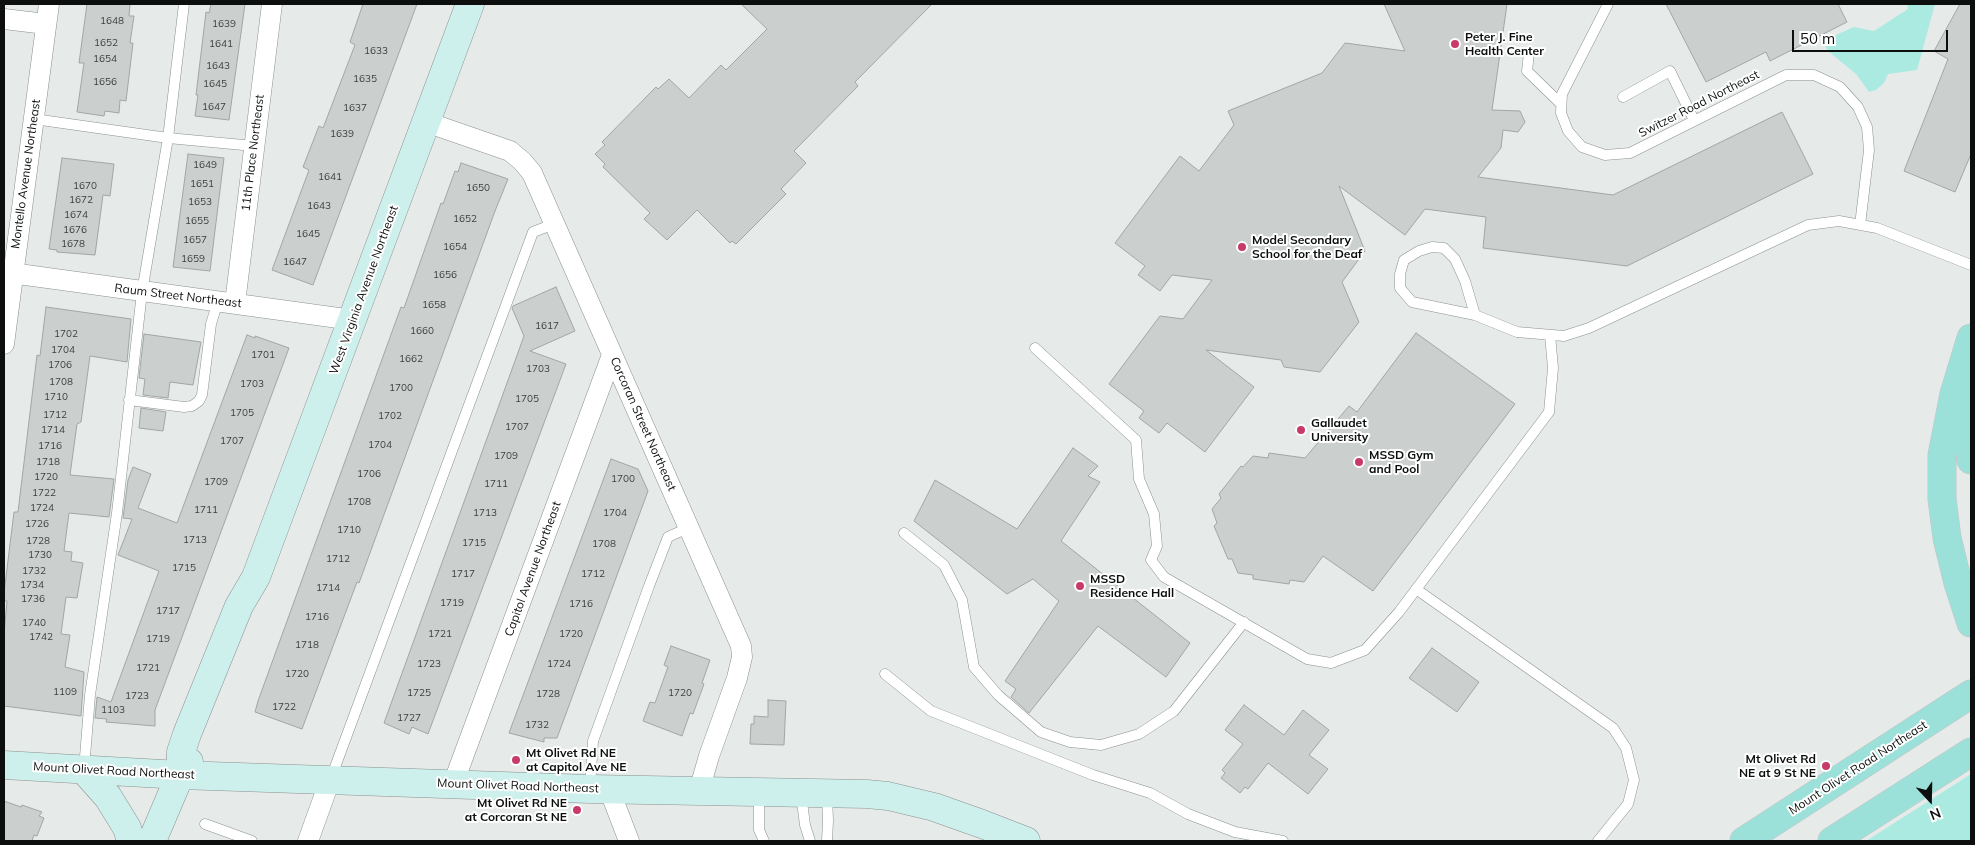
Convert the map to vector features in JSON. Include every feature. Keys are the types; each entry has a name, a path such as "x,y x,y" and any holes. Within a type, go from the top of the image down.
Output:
{"main road":[{"name":"West Virginia Avenue Northeast","path":"152,841 180,775 181,752 192,722 239,606 256,576 470,4"},
{"path":"1971,338 1954,394 1942,455 1942,499 1947,538 1958,583 1971,624"},
{"path":"1971,366 1969,419 1971,460"},
{"name":"Mount Olivet Road Northeast","path":"1744,841 1971,694"},
{"path":"1832,841 1971,752"},
{"name":"Mount Olivet Road Northeast","path":"4,764 180,775 600,789 866,794 913,801 1026,841"},
{"path":"84,770 108,797 126,828 130,841"}],"street":[{"name":"Montello Avenue Northeast","path":"4,344 8,272 34,119 49,4"},
{"name":"11th Place Northeast","path":"226,302 254,146 272,4"},
{"path":"4,19 46,24"},
{"name":"Corcoran Street Northeast","path":"426,122 510,151 516,155 532,174 690,527 741,646 742,657 738,678 709,756 699,791"},
{"name":"Raum Street Northeast","path":"8,272 353,320"},
{"name":"Capitol Avenue Northeast","path":"453,784 612,355"},
{"path":"308,841 330,780"},
{"path":"600,789 630,841"}],"lane":[{"path":"84,770 90,695 117,513 142,292 168,138 184,4"},
{"path":"1561,104 1562,94 1608,4"},
{"path":"1529,53 1527,71 1561,104"},
{"path":"1623,97 1670,71 1694,120"},
{"name":"Switzer Road Northeast","path":"1561,104 1561,113 1568,131 1582,147 1605,155 1630,152 1786,75 1814,75 1840,87 1858,107 1867,127 1870,150 1860,225"},
{"path":"34,119 168,138 254,146"},
{"path":"1475,315 1465,281 1455,259 1444,248 1432,247 1419,251 1404,260 1400,274 1400,288 1412,302 1475,315 1517,332 1564,336 1589,328 1808,225 1839,221 1876,228 1971,265"},
{"path":"330,780 533,232 554,224"},
{"path":"129,400 184,407 192,406 199,401 202,395 211,324 226,302"},
{"path":"1036,348 1136,440 1139,479 1154,514 1157,546 1150,560 1164,577 1307,659 1331,663 1364,650 1399,612 1548,412 1553,368 1550,334"},
{"path":"600,789 594,741 668,537 690,527"},
{"path":"904,533 944,565 962,600 974,667 998,695 1041,732 1070,742 1101,745 1139,734 1174,711 1244,622"},
{"path":"1416,589 1613,728 1626,748 1634,780 1628,804 1598,841"},
{"path":"885,674 931,711 1093,775 1150,793 1188,814 1235,832 1283,841"},
{"path":"810,841 804,825 814,792"},
{"path":"814,792 828,821 827,841"},
{"path":"759,793 759,830 764,841"},
{"path":"205,824 252,841"}],"shaded area":[{"path":"1907,4 1935,4 1917,70 1888,74 1884,83 1876,90 1869,92 1856,74 1828,51 1824,44 1827,39 1854,27 1874,31 1908,9"},
{"path":"1971,774 1971,841 1866,841"}],"building":[{"path":"87,4 130,4 129,16 134,16 130,43 133,43 126,101 120,100 119,113 105,111 104,116 77,112 84,63 79,63"},
{"path":"211,4 245,4 229,120 195,116 206,12 209,13"},
{"path":"363,4 417,4 313,285 272,270 309,170 303,167 319,126 323,128 355,45 350,42"},
{"path":"741,4 932,4 855,82 858,86 794,151 806,163 781,189 786,194 736,244 732,241 730,243 697,210 667,240 644,219 650,213 603,167 605,164 595,154 605,145 602,142 656,87 658,89 669,79 689,98 721,65 726,70 767,29"},
{"name":"Model Secondary School for the Deaf","path":"1384,4 1507,4 1492,110 1520,111 1525,122 1518,132 1503,130 1501,148 1478,177 1613,195 1782,112 1813,174 1627,266 1483,248 1486,217 1425,209 1405,235 1339,186 1365,251 1342,282 1359,322 1320,372 1284,367 1281,360 1206,350 1254,387 1205,452 1167,423 1159,433 1139,418 1144,411 1109,384 1160,316 1183,319 1212,280 1172,275 1160,291 1138,275 1145,266 1115,243 1180,156 1199,171 1234,125 1228,111 1322,73 1345,43 1405,51"},
{"path":"1666,4 1838,4 1847,22 1770,61 1766,52 1706,82"},
{"path":"1960,4 1971,4 1971,154 1955,192 1904,171 1948,59 1934,51"},
{"path":"188,154 224,158 210,271 173,267"},
{"path":"62,158 114,164 110,196 103,195 95,255 57,252 57,250 49,249"},
{"path":"461,163 508,179 359,583 357,582 302,729 255,712 258,701 401,307 404,308 441,203 443,204 455,171 458,172"},
{"path":"556,287 575,331 530,351 566,364 428,734 412,727 409,734 384,723 524,336 512,308"},
{"path":"46,307 131,319 127,362 90,356 81,422 77,424 70,475 114,479 109,517 69,513 64,551 72,552 71,561 83,563 77,598 66,597 61,634 70,635 65,667 84,672 81,716 4,706 4,634 7,601 4,601 4,593 14,512 18,512 37,355 40,356"},
{"name":"MSSD Gym and Pool","path":"1416,333 1515,404 1373,591 1323,556 1304,582 1290,580 1289,584 1253,579 1253,575 1238,573 1232,559 1228,559 1214,526 1217,523 1212,509 1221,498 1219,494 1241,466 1243,467 1253,456 1268,458 1269,453 1305,458 1349,406 1357,412"},
{"path":"144,334 201,342 193,385 170,382 168,398 143,395 145,379 139,378"},
{"path":"247,335 289,348 155,710 155,726 106,722 107,719 95,718 97,697 111,702 159,571 118,555 132,519 123,518 128,480 133,467 151,474 138,508 177,523"},
{"path":"141,408 166,412 163,431 139,428"},
{"name":"MSSD Residence Hall","path":"1073,448 1098,466 1088,476 1100,482 1061,541 1190,643 1166,677 1098,626 1029,713 1011,697 1016,689 1005,681 1059,601 1033,579 1007,594 914,521 935,480 1017,529"},
{"path":"611,459 638,469 648,491 557,738 544,738 544,742 509,733"},
{"path":"671,646 710,660 693,714 690,713 682,736 643,721 650,702 655,703 668,667 664,665"},
{"path":"1432,648 1479,682 1457,712 1409,678"},
{"path":"768,700 786,701 784,745 750,744 751,724 754,724 754,716 768,717"},
{"path":"1244,705 1284,735 1303,710 1329,730 1309,755 1328,769 1308,794 1268,763 1248,789 1245,787 1240,793 1221,778 1225,773 1222,770 1243,744 1225,730"},
{"path":"4,801 42,812 39,816 44,818 37,836 34,835 32,841 4,841"}],"place":[{"name":"Peter J. Fine Health Center","path":"1455,44"},
{"name":"Model Secondary School for the Deaf","path":"1242,247"},
{"name":"Gallaudet University","path":"1301,430"},
{"name":"MSSD Gym and Pool","path":"1359,462"},
{"name":"MSSD Residence Hall","path":"1080,586"},
{"name":"Mt Olivet Rd NE at Capitol Ave NE","path":"516,760"},
{"name":"Mt Olivet Rd NE at 9 St NE","path":"1826,766"},
{"name":"Mt Olivet Rd NE at Corcoran St NE","path":"577,810"}]}
